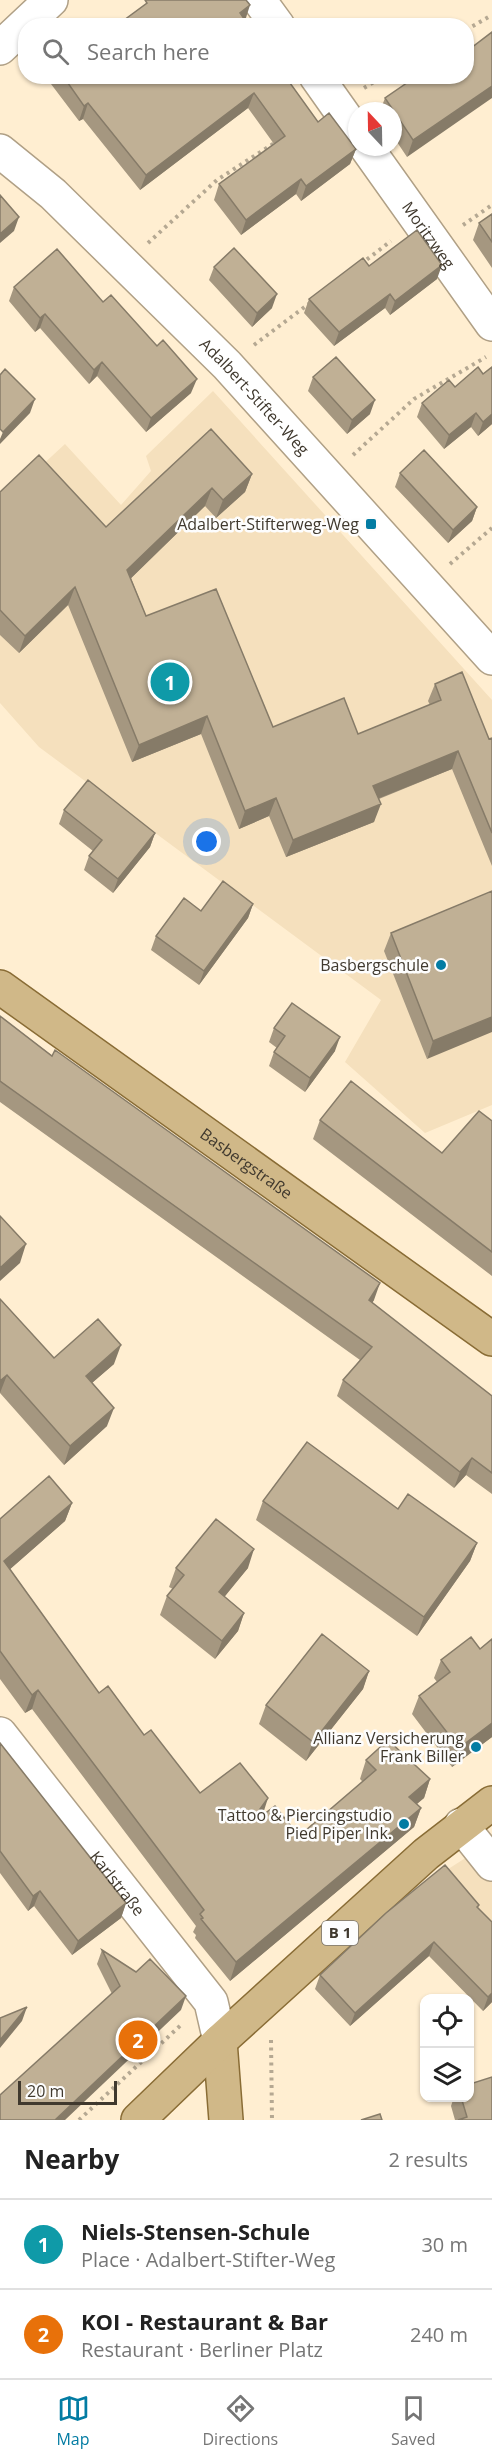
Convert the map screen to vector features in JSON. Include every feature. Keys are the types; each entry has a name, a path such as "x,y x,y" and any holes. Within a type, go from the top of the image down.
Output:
{"main road":[{"name":"Basbergstraße","path":"0,987 492,1339"},
{"name":"B 1","path":"138,2120 220,2041 426,1854 492,1803"},
{"path":"220,2041 226,2120"}],"street":[{"path":"32,18 51,0"},
{"path":"259,0 272,18"},
{"path":"0,48 18,31"},
{"path":"322,84 348,121"},
{"name":"Adalbert-Stifter-Weg","path":"0,151 53,194 227,365 492,658"},
{"name":"Moritzweg","path":"372,156 492,324"},
{"name":"Karlstraße","path":"0,1734 211,2002 220,2041"},
{"path":"461,1825 492,1864"}],"path":[{"path":"474,25 492,15"},
{"path":"336,104 370,84"},
{"path":"125,263 217,180 276,142"},
{"path":"351,271 418,221"},
{"path":"227,365 313,300"},
{"path":"328,478 414,399 492,353"},
{"path":"427,584 492,528"},
{"path":"271,2037 272,2120"},
{"path":"79,2120 116,2085"}],"shaded area":[{"path":"213,391 492,700 492,1105 425,1133 345,1062 381,1000 39,747 0,703 0,504 65,444 121,505 151,471 146,456"},
{"path":"492,1841 492,1932 442,1873"}],"building":[{"path":"145,0 246,0 250,5 240,13 243,18 127,18 147,3"},
{"path":"492,32 492,86 413,140 402,124 402,102 388,102 385,98 405,84 474,84 474,46"},
{"path":"69,84 291,84 318,122 329,113 348,138 348,155 306,186 301,179 246,220 219,184 285,136 254,93 146,175 88,103 84,106"},
{"path":"0,195 19,217 0,234"},
{"path":"492,214 492,242 479,223"},
{"path":"417,230 442,265 395,301 390,294 339,332 309,299 363,258 369,266"},
{"path":"234,248 277,294 257,313 214,267"},
{"path":"57,249 103,302 111,295 157,346 163,340 197,379 151,418 102,362 94,370 45,314 40,318 14,287"},
{"path":"336,357 375,400 352,420 313,377"},
{"path":"478,367 483,374 492,367 492,414 483,422 476,413 449,435 422,403 449,380 455,387"},
{"path":"5,369 35,399 3,432 0,429 0,375"},
{"path":"211,429 252,474 223,500 212,488 127,570 146,616 216,589 273,727 344,698 358,734 441,700 435,684 462,672 489,739 492,738 492,833 458,751 373,786 381,804 293,840 276,798 245,811 207,716 139,745 75,587 25,636 0,610 0,492 39,455 106,527"},
{"path":"424,450 477,507 453,530 400,473"},
{"path":"88,780 155,833 118,879 89,856 102,840 64,810"},
{"path":"223,881 253,904 204,971 156,936 184,898 201,911"},
{"name":"Basbergschule","path":"492,891 492,1017 433,1041 391,933"},
{"path":"292,1003 340,1037 310,1078 274,1052 285,1036 274,1028"},
{"path":"0,1016 52,1056 55,1050 380,1283 369,1300 492,1396 492,1473 472,1458 460,1472 343,1380 372,1347 0,1081"},
{"path":"351,1081 442,1153 479,1111 492,1121 492,1252 320,1120"},
{"path":"0,1216 26,1244 0,1268"},
{"path":"0,1299 54,1358 98,1319 121,1345 86,1376 114,1408 70,1446 7,1375 0,1381"},
{"path":"307,1442 398,1509 408,1494 477,1543 424,1617 263,1501"},
{"path":"49,1476 72,1503 4,1561 99,1693 108,1686 144,1735 151,1730 200,1793 240,1763 268,1798 260,1809 264,1814 275,1806 299,1836 376,1770 366,1760 388,1740 430,1779 409,1797 421,1808 236,1962 201,1919 203,1918 200,1914 204,1910 38,1690 32,1695 0,1651 0,1519"},
{"path":"216,1519 254,1549 219,1592 244,1613 222,1641 167,1596 184,1575 176,1568"},
{"path":"322,1634 369,1671 313,1742 266,1705"},
{"path":"471,1637 480,1649 492,1639 492,1723 459,1748 419,1696 450,1672 441,1660"},
{"path":"0,1743 126,1903 78,1941 40,1891 33,1896 0,1851"},
{"path":"445,1865 479,1905 477,1907 492,1922 492,1993 488,1997 434,1942 355,2013 320,1975 386,1913"},
{"path":"102,1950 136,1972 150,1959 186,1996 55,2120 0,2120 0,2095 120,1986"},
{"path":"27,2007 0,2040 0,2018"},
{"path":"492,2077 492,2120 458,2120 467,2117 462,2102 474,2102 474,2083"},
{"path":"380,2114 382,2120 361,2120"}],"place":[{"name":"Adalbert-Stifterweg-Weg","path":"371,524"},
{"name":"Niels-Stensen-Schule","path":"170,682"},
{"name":"Basbergschule","path":"441,965"},
{"name":"Allianz Versicherung Frank Biller","path":"476,1747"},
{"name":"Tattoo & Piercingstudio Pied Piper Ink.","path":"404,1824"},
{"name":"KOI - Restaurant & Bar","path":"138,2040"}]}
